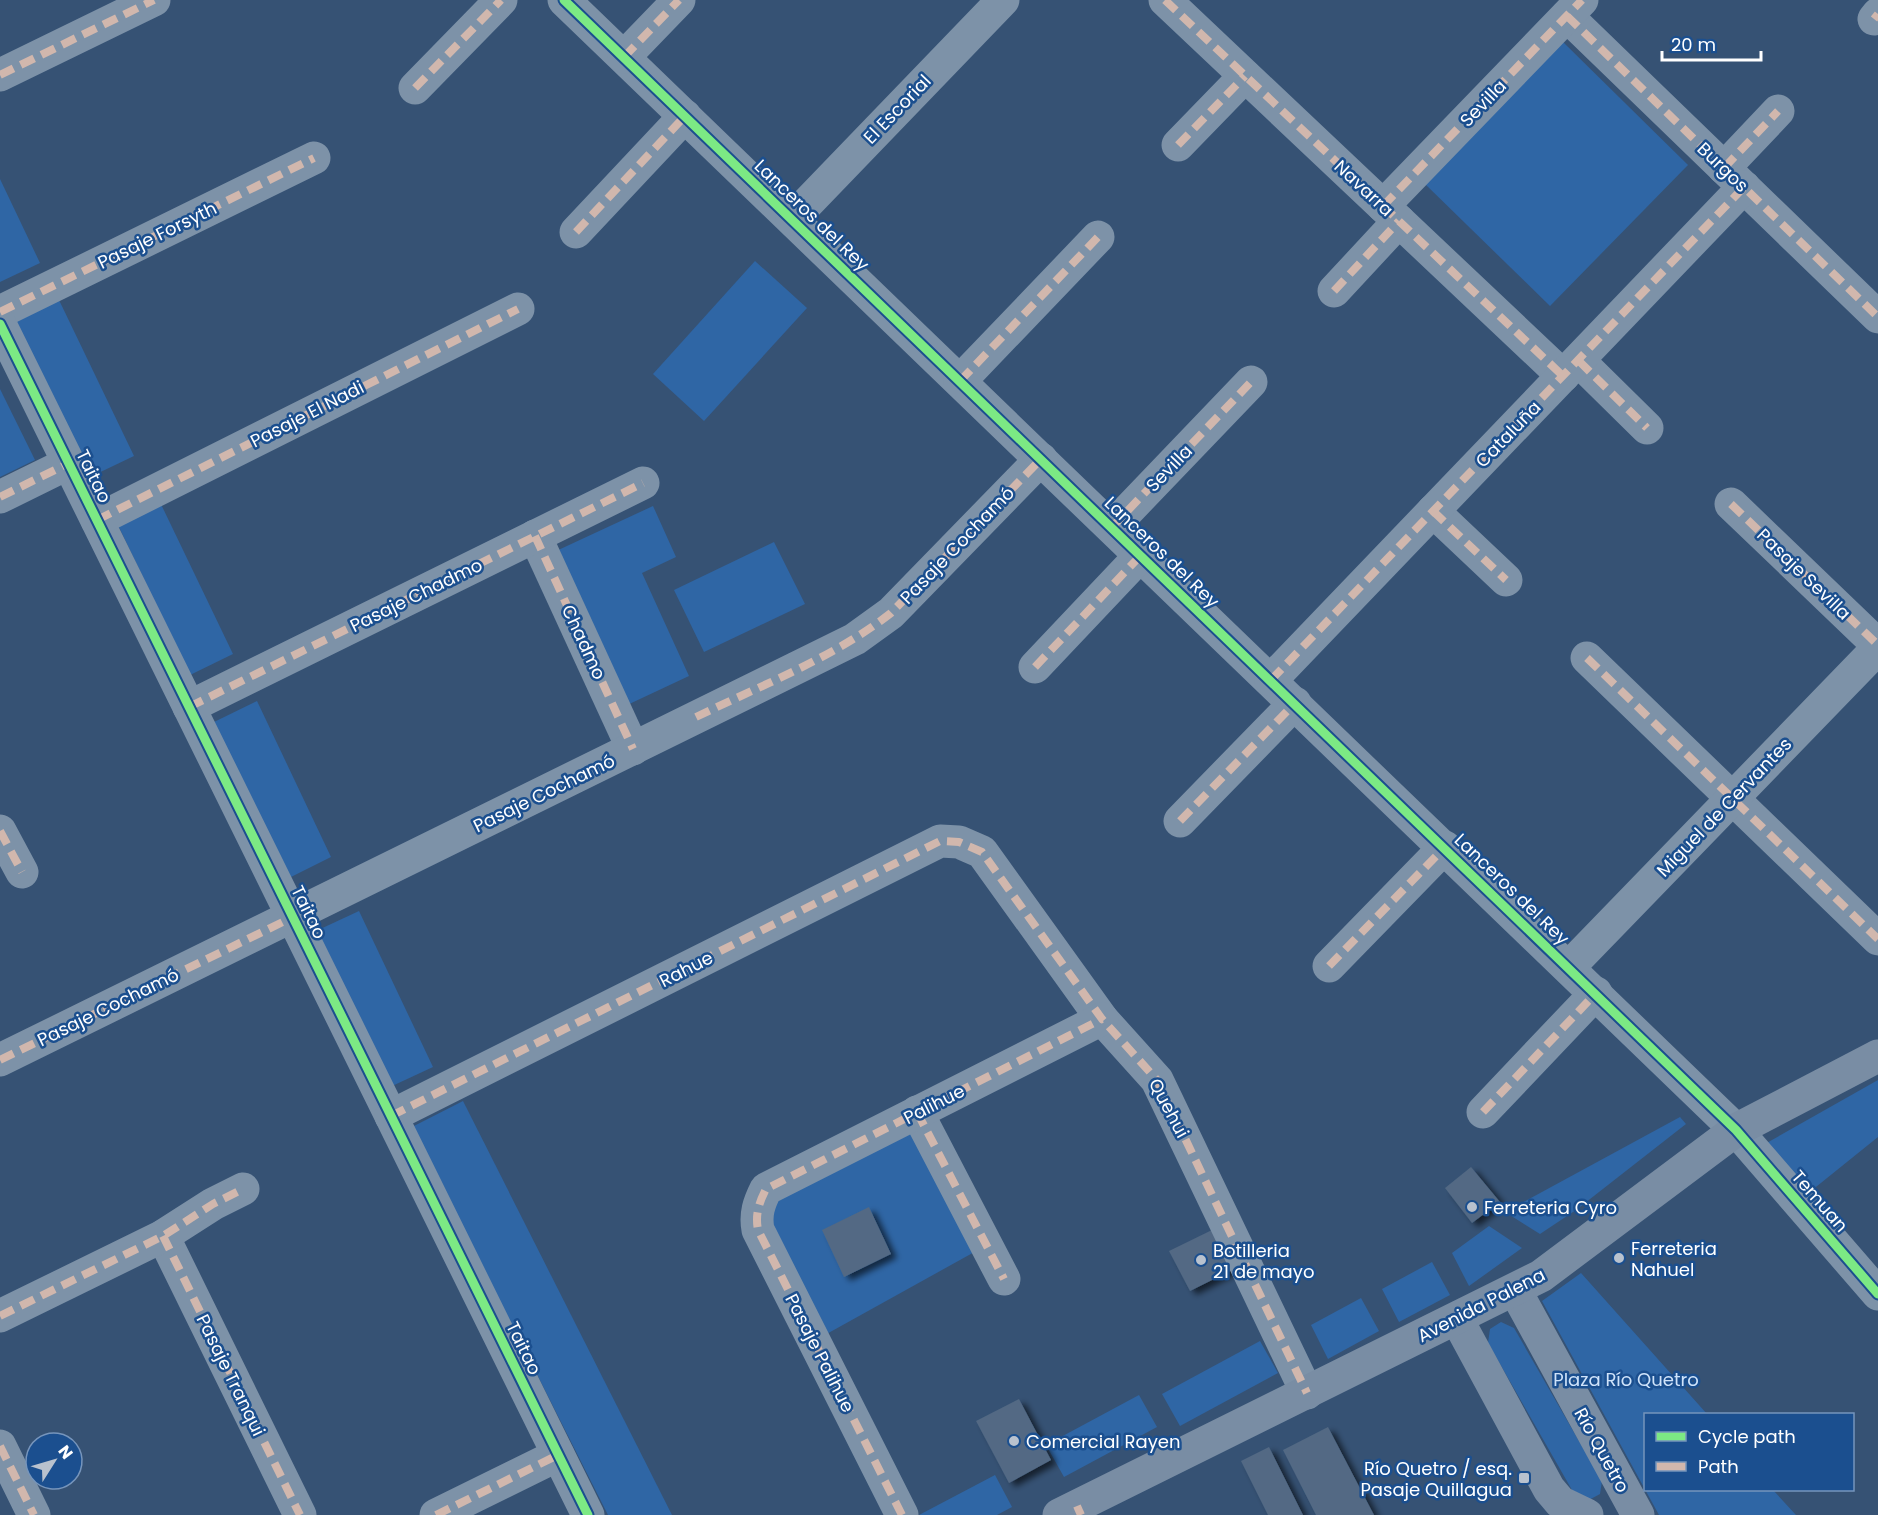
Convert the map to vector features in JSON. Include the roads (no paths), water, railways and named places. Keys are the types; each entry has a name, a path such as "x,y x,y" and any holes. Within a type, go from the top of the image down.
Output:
{"street":[{"path":"0,75 154,0"},
{"path":"415,88 501,0"},
{"name":"Lanceros del Rey","path":"564,0 1736,1130"},
{"path":"624,57 679,0"},
{"name":"El Escorial","path":"792,219 1002,0"},
{"name":"Navarra","path":"1165,0 1391,214 1571,368 1647,428"},
{"name":"Burgos","path":"1575,8 1734,178 1877,315"},
{"name":"Sevilla","path":"1334,291 1391,214 1575,8"},
{"path":"1178,145 1245,76"},
{"name":"Cataluña","path":"1271,680 1571,368 1734,178 1778,111"},
{"path":"576,232 685,116"},
{"name":"Pasaje Forsyth","path":"0,312 314,158"},
{"path":"960,381 1098,237"},
{"name":"Pasaje El Nadi","path":"97,520 518,309"},
{"name":"Taitao","path":"0,324 588,1515"},
{"name":"Sevilla","path":"1112,527 1251,382"},
{"name":"Pasaje Cochamó","path":"0,1060 840,648 871,629 897,607 1041,459"},
{"path":"0,497 69,463"},
{"name":"Pasaje Chadmo","path":"189,707 644,483"},
{"name":"Pasaje Sevilla","path":"1731,504 1878,646"},
{"path":"1433,511 1506,580"},
{"name":"Chadmo","path":"535,536 633,748"},
{"name":"Lanceros del Rey","path":"1035,667 1141,555"},
{"name":"Miguel de Cervantes","path":"1569,968 1878,646"},
{"path":"1587,658 1878,939"},
{"path":"1180,821 1295,703"},
{"path":"0,831 22,872"},
{"name":"Rahue","path":"391,1116 940,841 959,842 982,852"},
{"name":"Lanceros del Rey","path":"1329,966 1445,847"},
{"name":"Quehui","path":"982,852 1102,1019 1157,1080 1307,1393"},
{"path":"1483,1112 1596,993"},
{"name":"Palihue","path":"766,1189 1102,1019"},
{"name":"Avenida Palena","path":"1072,1512 1515,1290 1564,1260 1736,1130 1878,1056"},
{"path":"917,1112 1005,1279"},
{"name":"Temuan","path":"1736,1130 1878,1294"},
{"path":"0,1316 163,1236 213,1204 243,1189"},
{"name":"Pasaje Palihue","path":"766,1189 759,1204 756,1219 758,1230 902,1515"},
{"name":"Pasaje Tranqui","path":"163,1236 300,1515"},
{"name":"Río Quetro","path":"1515,1290 1638,1515"},
{"path":"1457,1319 1549,1489 1560,1502 1587,1515"},
{"path":"0,1446 34,1515"},
{"path":"436,1515 558,1455"}],"place":[{"name":"Ferreteria Cyro","path":"1472,1207"},
{"name":"Ferreteria Nahuel","path":"1619,1258"},
{"name":"Botilleria 21 de mayo","path":"1201,1260"},
{"name":"Comercial Rayen","path":"1014,1441"},
{"name":"Río Quetro / esq. Pasaje Quillagua","path":"1524,1478"}],"park label":[{"name":"Plaza Río Quetro","path":"1626,1379"}]}
